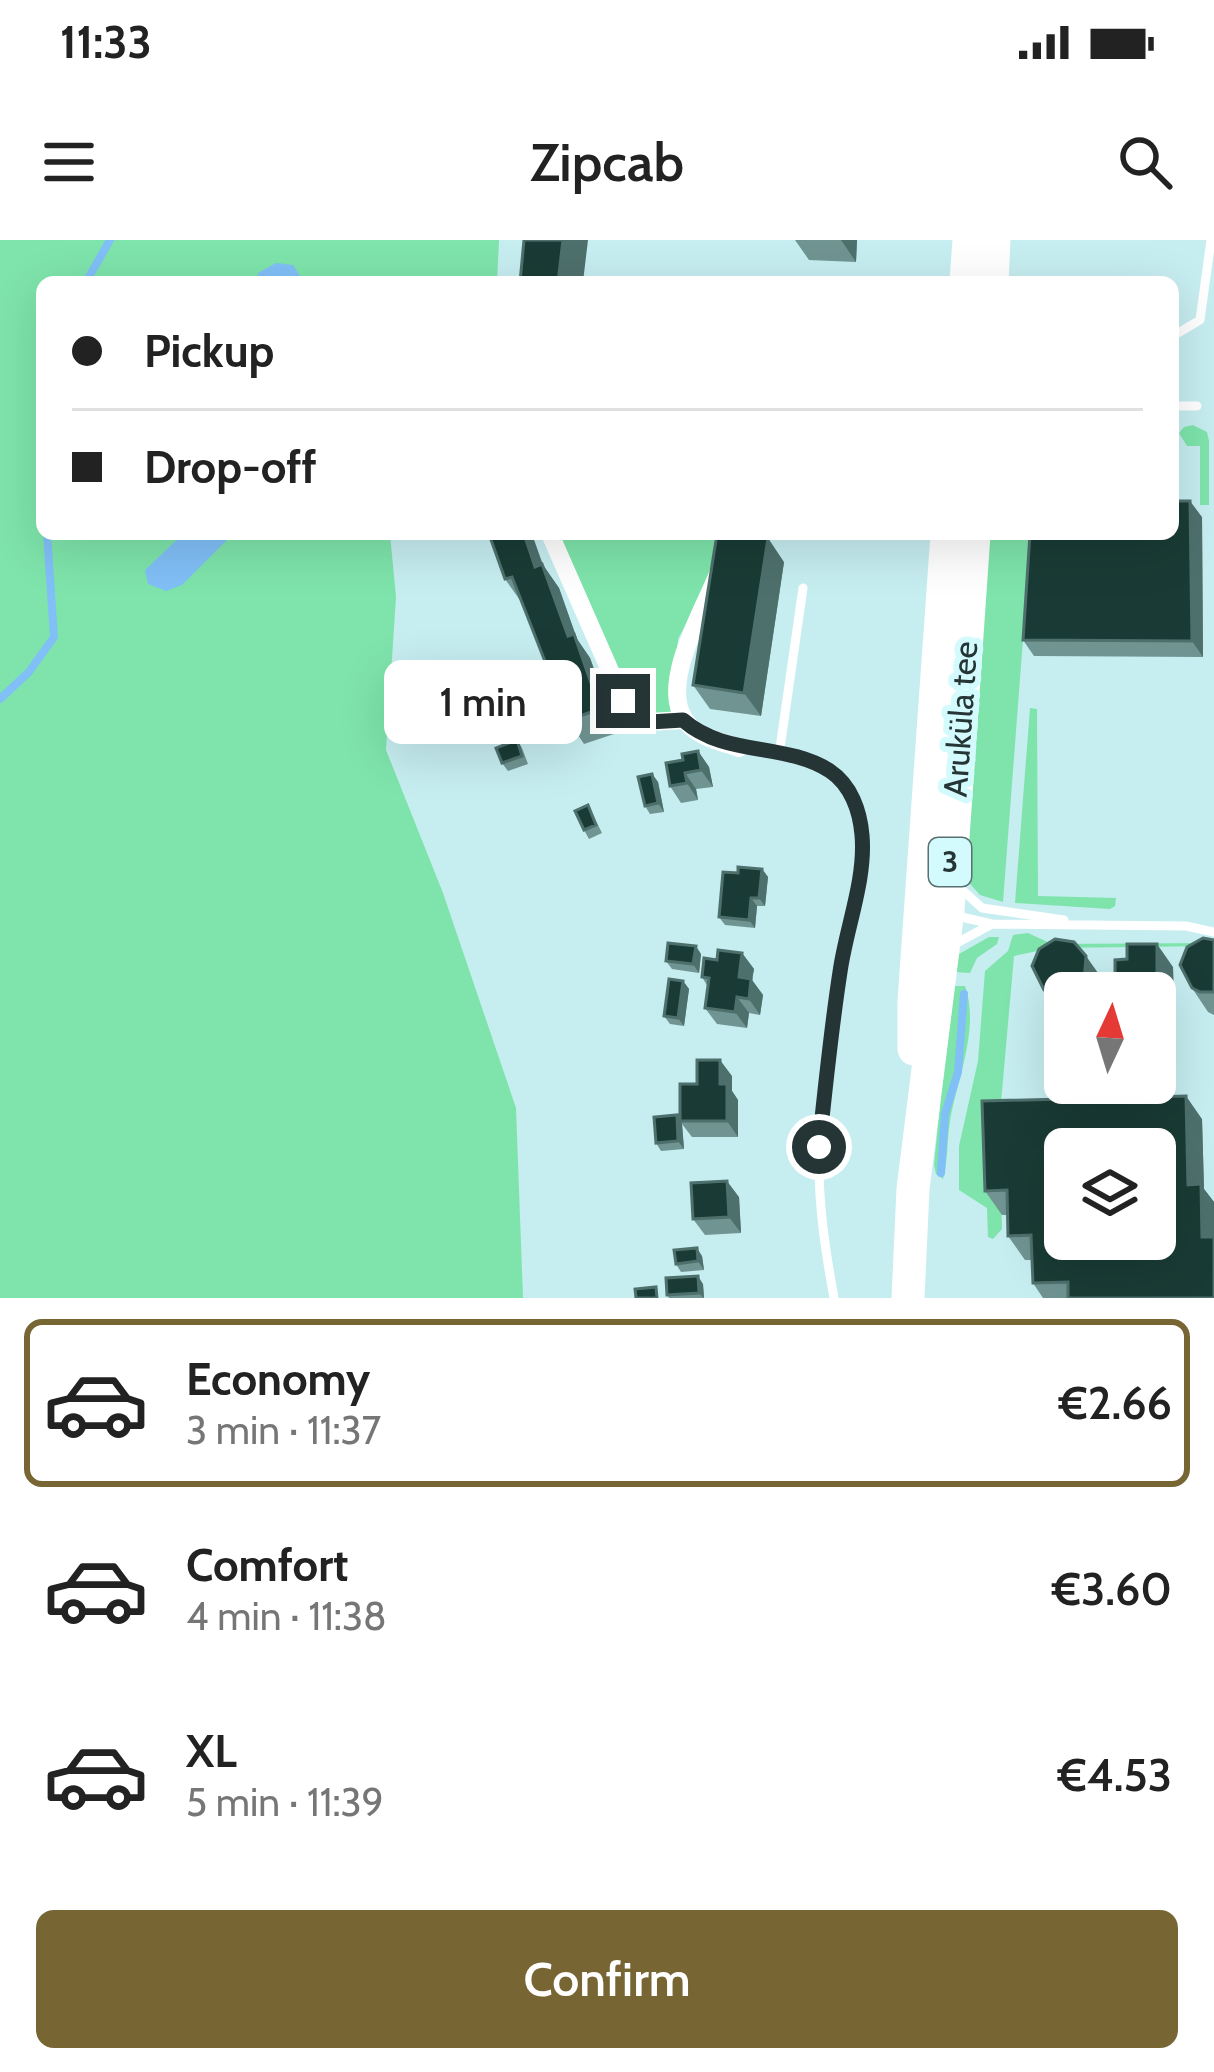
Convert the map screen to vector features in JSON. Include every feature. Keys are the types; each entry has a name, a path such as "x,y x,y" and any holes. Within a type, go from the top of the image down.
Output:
{"highway":[{"path":"969,240 972,276"},
{"path":"975,276 994,240"},
{"name":"Aruküla tee","path":"930,953 928,813 947,540"},
{"name":"Aruküla tee","path":"908,1298 914,1001 930,953 951,915 950,864 974,540"}],"street":[{"path":"553,540 633,723 683,720"},
{"path":"726,540 679,679 683,720 699,734 739,748"}],"lane":[{"path":"1200,320 1211,240"},
{"path":"1200,320 1214,330"},
{"path":"1179,332 1200,320"},
{"path":"1179,406 1197,406"},
{"path":"778,755 803,588"},
{"path":"739,748 830,771 848,788 859,812 863,840 840,971 819,1147 822,1231 834,1298"},
{"path":"928,813 937,856 934,891 951,915 992,924 1186,926 1214,932"},
{"path":"950,864 960,889 982,908 1105,925"},
{"path":"951,915 1030,915"},
{"path":"930,953 947,951 992,924"}],"green space":[{"path":"0,240 499,240 497,276 36,276 36,540 391,540 396,597 386,750 443,893 516,1108 523,1298 0,1298"},
{"path":"1193,425 1207,432 1209,441 1209,505 1200,505 1200,446 1187,446 1179,433"},
{"path":"560,540 714,540 710,578 678,639 677,716 650,732 642,725"},
{"path":"986,540 1031,540 1003,902 980,895 962,875"},
{"path":"1030,708 1037,709 1038,896 1116,898 1110,909 1015,903"},
{"path":"1028,933 1052,944 1214,946 1052,948 1014,956 999,1125 1002,1229 993,1239 988,1237 987,1208 959,1190 959,1146 978,1061 985,971 1008,951 1013,935"},
{"path":"989,937 999,937 997,944 977,958 970,973 954,972 959,954"},
{"path":"955,986 965,986 970,1019 943,1179 934,1165"}],"water":[{"path":"276,263 293,265 300,276 258,276"},
{"path":"177,540 227,540 182,585 166,591 148,584 145,570"}],"building":[{"path":"524,240 563,240 559,276 521,276"},
{"path":"1179,501 1190,501 1192,641 1023,640 1030,540 1179,540"},
{"path":"491,540 526,540 535,567 542,564 568,636 574,634 600,709 568,720 512,577 505,579"},
{"path":"716,540 768,540 744,693 693,685"},
{"path":"517,740 522,756 502,763 496,748"},
{"path":"698,751 701,770 685,773 687,783 670,786 666,763"},
{"path":"652,774 658,803 645,806 638,777"},
{"path":"588,805 596,825 584,830 575,811"},
{"path":"738,867 762,869 759,898 751,898 749,920 719,917 723,872 738,873"},
{"path":"1203,938 1214,940 1214,992 1192,988 1180,965 1187,947"},
{"path":"1055,939 1074,942 1086,956 1085,972 1044,972 1044,990 1032,966 1039,949"},
{"path":"668,943 696,946 693,964 666,961"},
{"path":"1127,944 1157,944 1157,972 1115,972 1115,960 1127,959"},
{"path":"718,950 742,953 739,977 751,979 749,999 737,997 735,1012 705,1008 709,978 702,977 704,958 717,960"},
{"path":"669,979 683,981 678,1018 664,1016"},
{"path":"697,1060 720,1060 720,1084 727,1084 727,1121 680,1121 680,1084 697,1084"},
{"path":"1176,1096 1186,1096 1188,1185 1201,1184 1202,1237 1214,1237 1214,1298 1068,1298 1068,1282 1033,1283 1031,1235 1008,1236 1007,1190 985,1191 982,1101 1176,1104"},
{"path":"677,1115 678,1141 656,1143 654,1117"},
{"path":"727,1181 729,1217 693,1219 691,1183"},
{"path":"697,1248 698,1261 676,1264 674,1250"},
{"path":"698,1276 699,1293 667,1295 666,1278"},
{"path":"656,1287 657,1298 636,1298 635,1289"}],"waterway":[{"path":"89,276 110,240"},
{"path":"0,699 29,672 54,637 47,540"},
{"path":"941,1173 945,1114 958,1072 964,994"}],"route":[{"path":"623,701 633,723 683,720 699,734 739,748 803,760 830,771 848,788 859,812 863,840 859,876 840,971 819,1147"}]}
